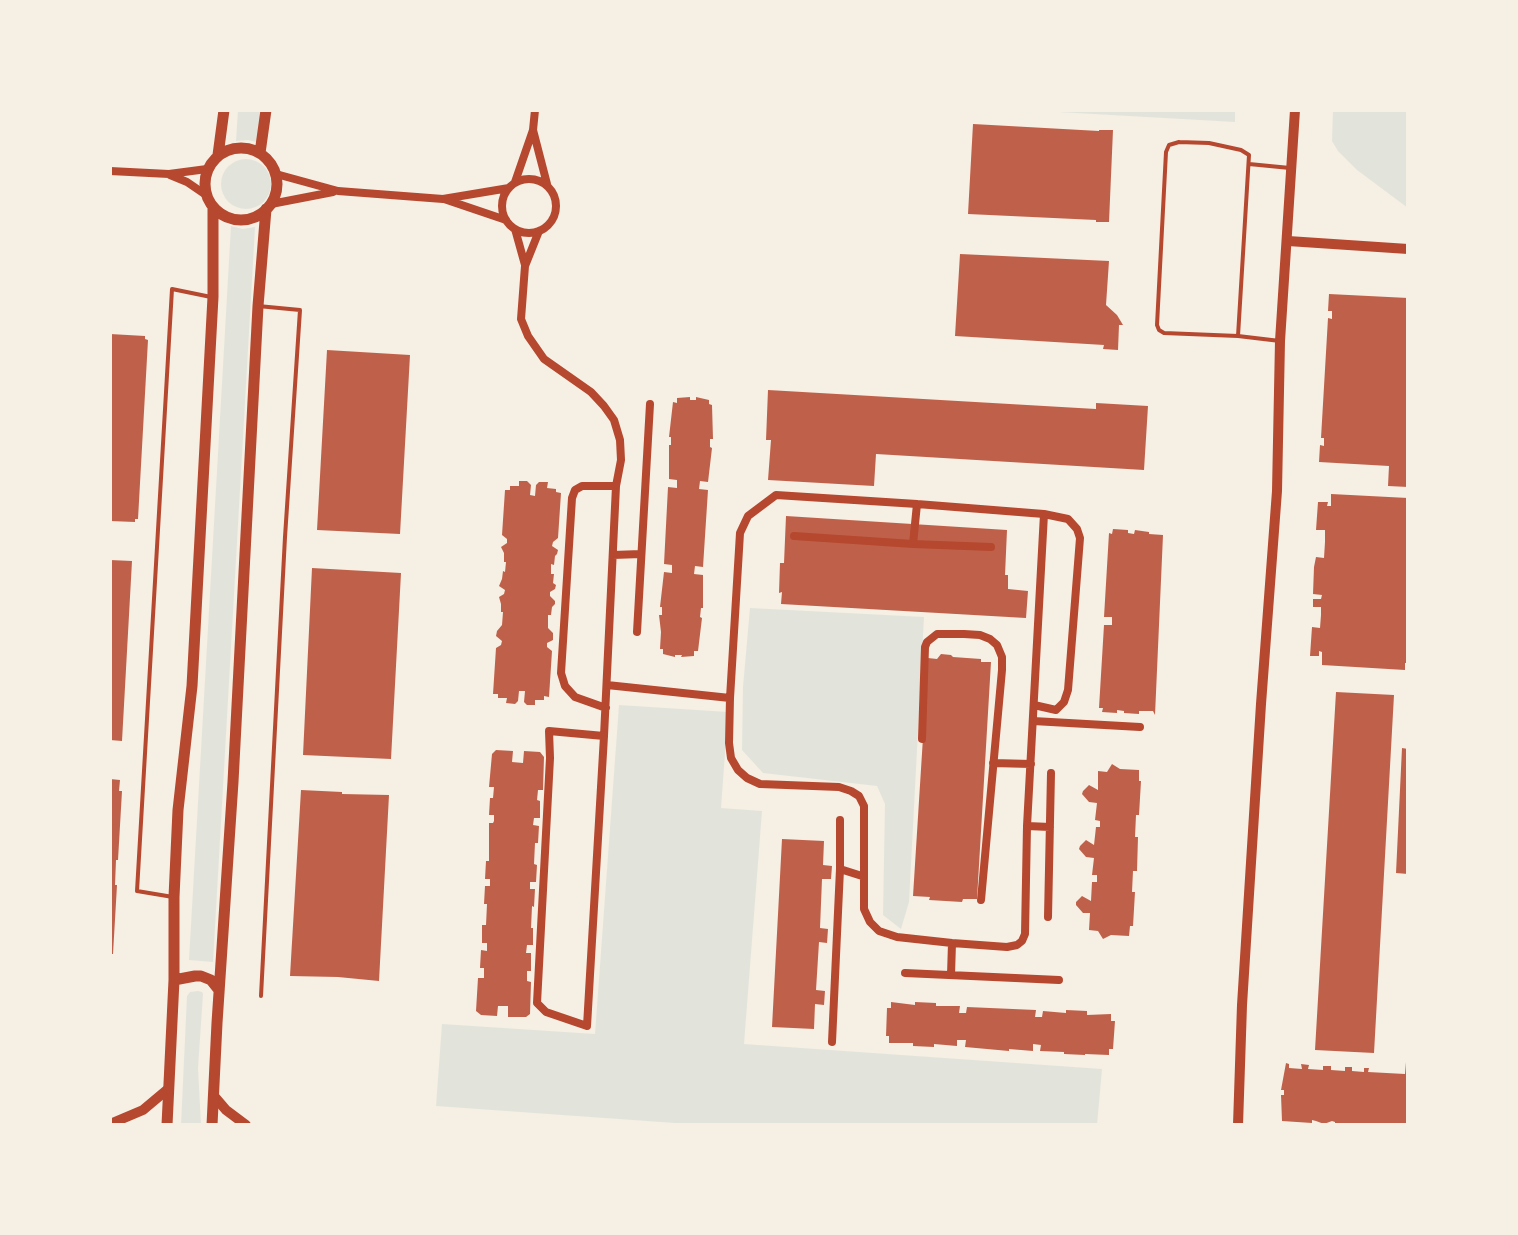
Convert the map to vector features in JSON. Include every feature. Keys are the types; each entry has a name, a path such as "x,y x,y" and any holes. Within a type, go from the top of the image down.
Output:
{"main road":[{"path":"218,155 224,110"},
{"path":"260,153 266,110"},
{"path":"212,1125 258,306 268,207 276,190 276,174 260,153 243,147 218,155 207,169 204,182 206,195 213,207 222,215 245,220 257,216 268,207"},
{"path":"167,1125 178,810 192,686 213,297 213,207"},
{"path":"174,980 201,976 211,980 219,990"}],"street":[{"path":"506,220 502,204 533,130 535,110"},
{"path":"1238,1125 1242,1005 1277,491 1280,341 1295,110"},
{"path":"276,174 338,191 443,199 506,220 515,229 527,233 539,231 552,222 556,214 556,198 547,184 533,130"},
{"path":"110,171 169,174 207,169"},
{"path":"169,174 206,195"},
{"path":"443,199 512,185 523,179 532,178 547,184"},
{"path":"268,207 338,191"},
{"path":"515,229 525,266"},
{"path":"539,231 525,266 521,319 528,336 544,359 591,392 604,406 614,420 620,440 621,460 616,486 606,708 587,1026 546,1012 537,1003 549,731 604,736"},
{"path":"1288,241 1408,249"},
{"path":"637,632 650,404"},
{"path":"606,708 575,697 565,686 561,673 572,498 575,490 582,486 616,486"},
{"path":"1034,705 1056,710 1064,702 1068,690 1080,538 1068,519 1044,514 776,495 748,516 740,533 730,698 731,758 738,770 760,784 839,787 859,796 864,806 864,909 879,931 897,937 952,943 1017,945 1025,934 1027,826 1044,514"},
{"path":"913,544 917,504"},
{"path":"794,536 991,547"},
{"path":"613,555 641,554"},
{"path":"922,739 927,642 937,634 980,635 997,645 1002,657 981,900"},
{"path":"607,685 730,698"},
{"path":"1033,721 1140,727"},
{"path":"993,763 1031,764"},
{"path":"1048,917 1051,773"},
{"path":"832,1042 840,820"},
{"path":"1027,826 1050,827"},
{"path":"840,869 862,876"},
{"path":"951,975 952,943"},
{"path":"905,973 1059,980"},
{"path":"110,1124 143,1110 168,1089"},
{"path":"214,1096 246,1125"}],"lane":[{"path":"1238,336 1249,155 1209,143 1172,143 1166,152 1159,330 1164,333 1280,341"},
{"path":"1249,164 1292,168"},
{"path":"174,897 137,891 172,289 213,297"},
{"path":"258,306 300,310 261,996"}],"shaded area":[{"path":"238,110 262,110 260,143 236,141"},
{"path":"1023,110 1235,110 1235,122"},
{"path":"1333,110 1408,110 1408,208 1357,170 1338,151 1332,141"},
{"path":"246,159 264,166 271,184 264,202 246,209 228,202 221,184 228,166"},
{"path":"231,226 243,229 255,227 213,962 189,960"},
{"path":"750,608 924,617 909,902 901,929 883,915 885,804 877,786 763,773 742,750 743,687"},
{"path":"619,705 728,712 721,808 762,811 744,1044 1102,1069 1097,1125 703,1125 436,1106 442,1024 595,1034"},
{"path":"190,992 203,994 198,1068 201,1125 181,1125 187,996"}],"building":[{"path":"973,124 1113,130 1109,222 968,214"},
{"path":"960,254 1109,261 1106,305 1123,325 1119,325 1118,350 1103,349 1104,345 955,336"},
{"path":"1329,294 1408,298 1408,487 1388,486 1389,466 1319,462 1320,445 1324,446 1324,438 1321,438 1328,318 1332,319 1332,311 1328,311"},
{"path":"110,334 145,336 148,340 138,519 135,522 110,521"},
{"path":"327,350 410,355 400,534 317,530"},
{"path":"768,390 1096,409 1096,403 1148,406 1144,470 876,454 874,486 768,480 771,440 766,440"},
{"path":"690,397 690,400 696,400 696,397 709,400 712,405 713,439 710,439 712,448 708,482 700,481 699,489 708,490 703,567 695,566 694,574 703,575 698,651 694,651 694,656 675,657 663,654 663,649 660,649 659,615 662,615 664,572 672,573 672,565 664,564 668,487 677,488 677,480 669,479 669,437 673,402 677,403 677,398"},
{"path":"519,481 527,481 531,485 530,495 535,496 539,482 548,482 547,488 561,493 558,538 552,546 558,550 554,565 551,564 553,583 556,585 550,592 555,604 551,615 548,615 548,628 553,633 553,640 547,643 552,651 549,697 535,700 535,705 524,702 525,691 519,691 515,704 506,703 507,698 498,698 498,694 493,694 496,648 502,641 496,636 502,625 503,612 499,597 505,590 499,586 506,562 501,547 507,543 502,535 505,490 510,490 510,486 519,486"},
{"path":"1331,494 1408,498 1408,663 1405,663 1405,670 1322,665 1322,652 1319,651 1319,656 1310,656 1312,627 1320,628 1321,615 1321,607 1313,607 1313,599 1321,599 1322,595 1313,594 1314,567 1316,557 1324,558 1325,542 1325,530 1316,530 1318,502 1328,502 1327,506 1331,506"},
{"path":"786,516 1007,530 1005,575 1008,575 1008,589 1028,591 1026,618 781,604 780,563 784,563"},
{"path":"1113,529 1128,530 1128,533 1134,534 1135,530 1163,535 1155,715 1153,711 1139,711 1139,714 1117,710 1117,713 1102,712 1103,708 1099,708 1104,625 1112,625 1112,617 1104,617 1109,533 1112,534"},
{"path":"110,560 132,561 122,741 110,740"},
{"path":"312,568 401,573 391,759 303,755"},
{"path":"941,654 991,662 977,899 963,899 962,902 913,896 928,658 937,659"},
{"path":"1336,692 1394,695 1374,1053 1315,1050"},
{"path":"1402,748 1408,749 1408,874 1396,873"},
{"path":"496,750 513,751 512,762 523,763 524,751 540,752 544,757 543,790 538,790 537,800 540,801 540,818 534,818 533,825 539,826 538,843 535,843 536,882 530,882 530,889 535,889 531,928 533,945 527,945 526,953 531,953 531,971 527,971 527,981 531,982 530,1014 526,1017 508,1017 508,1006 498,1006 497,1016 481,1015 476,1011 478,978 484,978 484,968 480,968 481,950 487,951 487,943 482,943 482,925 486,925 485,886 490,886 490,879 485,879 486,861 489,861 489,823 494,821 494,815 489,815 494,787 489,787 492,754"},
{"path":"1112,764 1120,769 1139,770 1139,815 1136,815 1135,837 1138,837 1137,871 1133,871 1133,926 1130,926 1129,936 1111,935 1103,939 1098,931 1089,930 1090,913 1083,913 1076,902 1082,896 1091,901 1092,882 1097,882 1097,875 1092,875 1094,858 1086,857 1079,849 1086,840 1094,845 1096,827 1100,827 1100,821 1095,820 1097,803 1089,802 1082,794 1089,785 1098,790 1098,771 1107,772"},
{"path":"110,779 120,780 119,791 122,791 113,954 110,954"},
{"path":"301,790 389,795 379,981 290,976"},
{"path":"782,839 824,841 823,865 832,866 831,879 822,879 820,928 828,929 827,943 819,942 816,990 825,991 824,1005 815,1004 814,1029 772,1027"},
{"path":"891,1002 960,1006 959,1013 966,1013 967,1007 1036,1010 1035,1017 1042,1017 1043,1011 1066,1013 1066,1010 1087,1011 1087,1015 1111,1014 1111,1021 1115,1021 1113,1049 1109,1049 1109,1055 1085,1055 1040,1051 1041,1045 1033,1044 1033,1051 1009,1051 965,1047 966,1040 957,1040 957,1046 934,1044 934,1047 889,1043 889,1036 886,1036 887,1008 891,1008"},
{"path":"1406,1062 1408,1125 1282,1121 1281,1095 1284,1095 1284,1090 1281,1090 1286,1063 1289,1068 1302,1069 1301,1064 1309,1065 1308,1069 1323,1070 1323,1066 1331,1066 1331,1070 1345,1071 1345,1067 1352,1067 1352,1071 1364,1072 1364,1068 1369,1068 1368,1072 1405,1074"}]}
